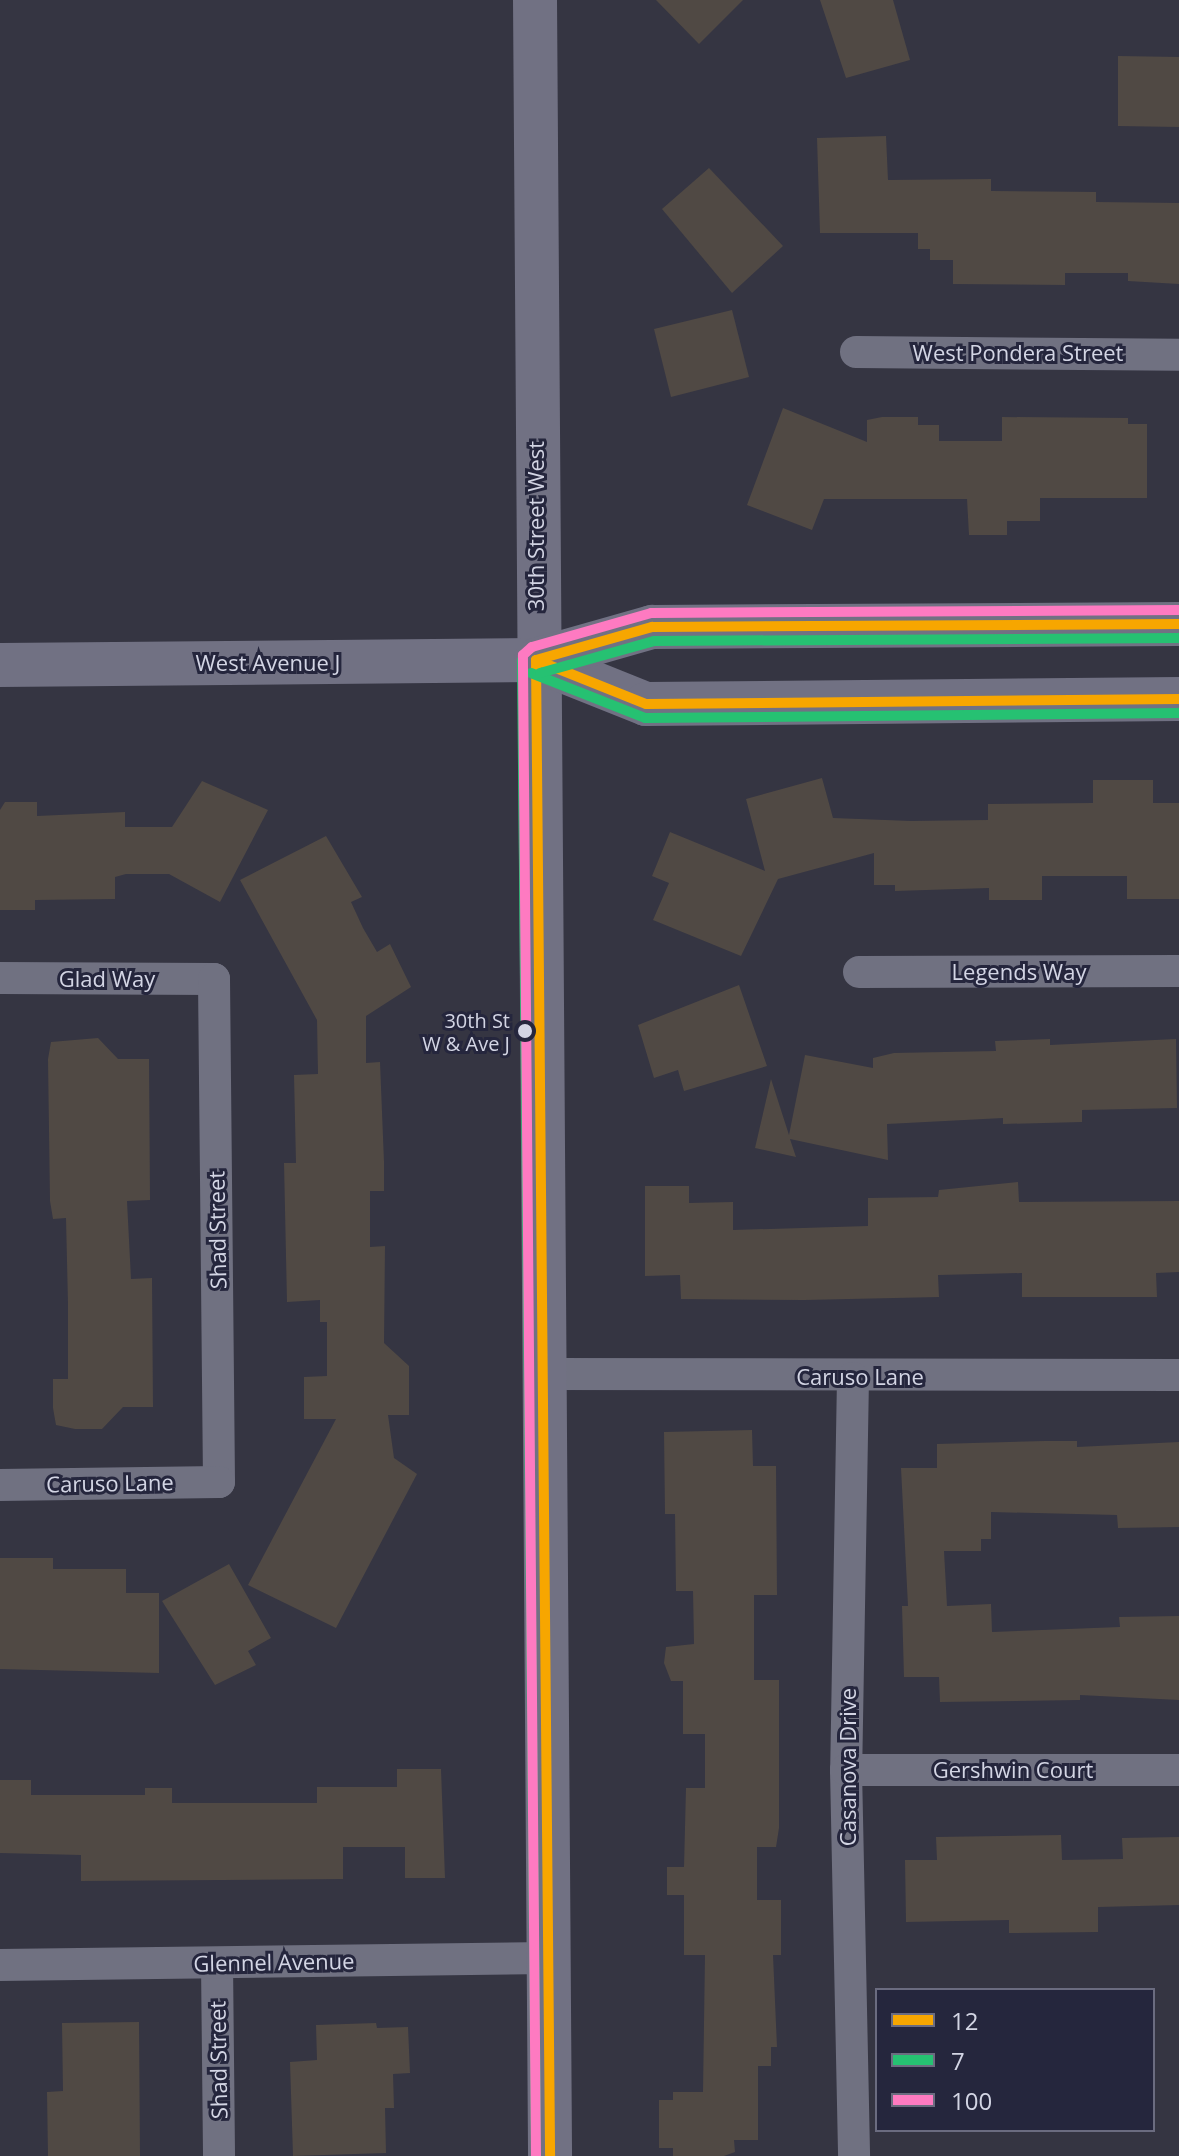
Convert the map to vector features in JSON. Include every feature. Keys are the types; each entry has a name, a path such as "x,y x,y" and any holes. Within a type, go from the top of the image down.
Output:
{"main road":[{"name":"30th Street West","path":"535,0 536,660 550,2156"},
{"name":"West Avenue J","path":"0,665 536,660 652,627 1179,624"},
{"name":"West Avenue J","path":"536,660 646,704 1179,699"}],"street":[{"name":"West Pondera Street","path":"856,352 1179,355"},
{"name":"Legends Way","path":"859,972 1179,971"},
{"name":"Glad Way","path":"0,978 214,979"},
{"name":"Shad Street","path":"214,979 219,1482"},
{"name":"Caruso Lane","path":"542,1374 853,1378 1179,1375"},
{"name":"Casanova Drive","path":"853,1378 846,1770 854,2156"},
{"name":"Caruso Lane","path":"0,1485 219,1482"},
{"name":"Gershwin Court","path":"846,1770 1179,1770"},
{"name":"Glennel Avenue","path":"0,1965 548,1958"},
{"name":"Shad Street","path":"217,1963 219,2156"}],"building":[{"path":"656,0 743,0 699,44"},
{"path":"820,0 893,0 910,60 846,78"},
{"path":"1118,56 1179,57 1179,127 1118,126"},
{"path":"886,136 888,180 991,179 991,191 1096,192 1096,202 1179,203 1179,284 1128,281 1128,273 1065,273 1065,285 953,284 953,260 930,260 930,249 918,249 918,233 820,233 817,138"},
{"path":"709,168 783,246 732,293 662,209"},
{"path":"732,310 749,377 671,397 654,329"},
{"path":"783,408 867,442 867,420 882,417 918,417 918,425 939,425 939,441 1002,441 1002,417 1128,418 1128,424 1147,424 1147,498 1040,498 1040,521 1007,521 1007,535 969,535 967,499 824,499 812,530 747,505"},
{"path":"822,778 833,818 911,821 988,820 988,804 1093,803 1093,780 1153,780 1153,803 1179,803 1179,899 1127,899 1127,876 1042,876 1042,900 989,900 989,888 895,891 895,885 874,885 874,853 778,879 741,956 653,920 669,883 652,876 670,832 765,871 746,799"},
{"path":"202,781 268,810 220,902 169,874 126,874 115,877 115,899 35,900 35,910 0,910 0,810 5,802 37,802 37,816 125,812 125,827 172,827"},
{"path":"326,836 362,897 351,902 363,928 377,952 390,944 411,987 366,1016 366,1063 380,1062 384,1162 384,1191 370,1191 370,1247 385,1246 384,1343 409,1366 409,1415 388,1415 394,1458 417,1474 336,1628 248,1585 336,1419 304,1419 304,1377 327,1376 327,1322 320,1322 320,1300 287,1302 284,1163 296,1163 294,1075 318,1074 317,1020 240,880"},
{"path":"739,985 767,1066 684,1091 678,1070 654,1078 638,1025"},
{"path":"98,1038 118,1059 149,1059 150,1200 127,1201 131,1279 152,1278 153,1407 123,1407 102,1429 75,1429 56,1425 53,1408 53,1379 68,1379 68,1304 66,1218 53,1219 50,1201 48,1059 51,1042"},
{"path":"1050,1039 1050,1045 1176,1039 1177,1108 1082,1110 1082,1122 1003,1124 1003,1118 887,1124 888,1160 790,1139 796,1157 755,1148 771,1079 789,1135 805,1055 873,1068 873,1058 894,1053 996,1051 995,1041"},
{"path":"1018,1182 1019,1202 1179,1201 1179,1272 1156,1273 1157,1297 1022,1297 1022,1273 938,1275 939,1297 804,1300 681,1299 680,1275 645,1276 645,1186 689,1186 689,1203 733,1202 733,1230 868,1226 868,1198 938,1197 939,1190"},
{"path":"752,1430 753,1466 776,1466 777,1595 754,1595 754,1680 779,1680 779,1828 776,1847 757,1847 757,1900 781,1900 781,1955 773,1955 777,2047 771,2047 771,2066 758,2066 758,2140 734,2140 735,2152 724,2156 673,2156 673,2148 659,2148 659,2100 673,2100 673,2092 703,2092 705,1955 684,1955 684,1895 667,1895 667,1867 684,1867 686,1788 705,1788 705,1734 683,1734 683,1681 671,1681 664,1663 666,1647 694,1644 693,1591 676,1591 675,1514 665,1514 664,1432"},
{"path":"1077,1441 1077,1447 1179,1442 1179,1527 1118,1528 1117,1515 991,1512 991,1539 981,1539 981,1551 944,1551 947,1606 991,1604 992,1632 1120,1627 1119,1617 1179,1616 1179,1700 1080,1695 1080,1700 940,1702 939,1677 904,1677 902,1606 908,1606 901,1468 937,1468 937,1444"},
{"path":"0,1558 53,1558 53,1569 126,1569 126,1593 159,1593 159,1673 0,1669"},
{"path":"229,1564 271,1638 248,1651 256,1665 215,1685 162,1601"},
{"path":"397,1769 441,1769 445,1878 405,1878 405,1847 343,1847 343,1879 81,1881 81,1855 0,1853 0,1780 31,1780 31,1795 145,1795 145,1788 172,1788 172,1803 317,1803 317,1787 397,1787"},
{"path":"1061,1835 1062,1860 1123,1859 1122,1838 1179,1837 1179,1905 1098,1907 1098,1932 1009,1933 1009,1920 906,1922 905,1860 937,1860 936,1837"},
{"path":"139,2022 140,2156 48,2156 47,2092 63,2091 62,2023"},
{"path":"376,2023 377,2028 408,2027 410,2073 393,2074 394,2108 385,2108 386,2153 293,2156 290,2062 317,2060 316,2025"}],"transit line":[{"name":"100","path":"536,2156 523,655 532,647 651,613 1179,610"},
{"name":"12","path":"536,660 652,627 1179,624"},
{"name":"7","path":"540,673 654,641 1179,638"},
{"name":"7","path":"522,660 536,2156"},
{"name":"12","path":"536,660 550,2156"},
{"name":"12","path":"536,660 646,704 1179,699"},
{"name":"7","path":"531,673 645,718 1179,713"}],"place":[{"name":"30th St W & Ave J","path":"525,1031"}]}
